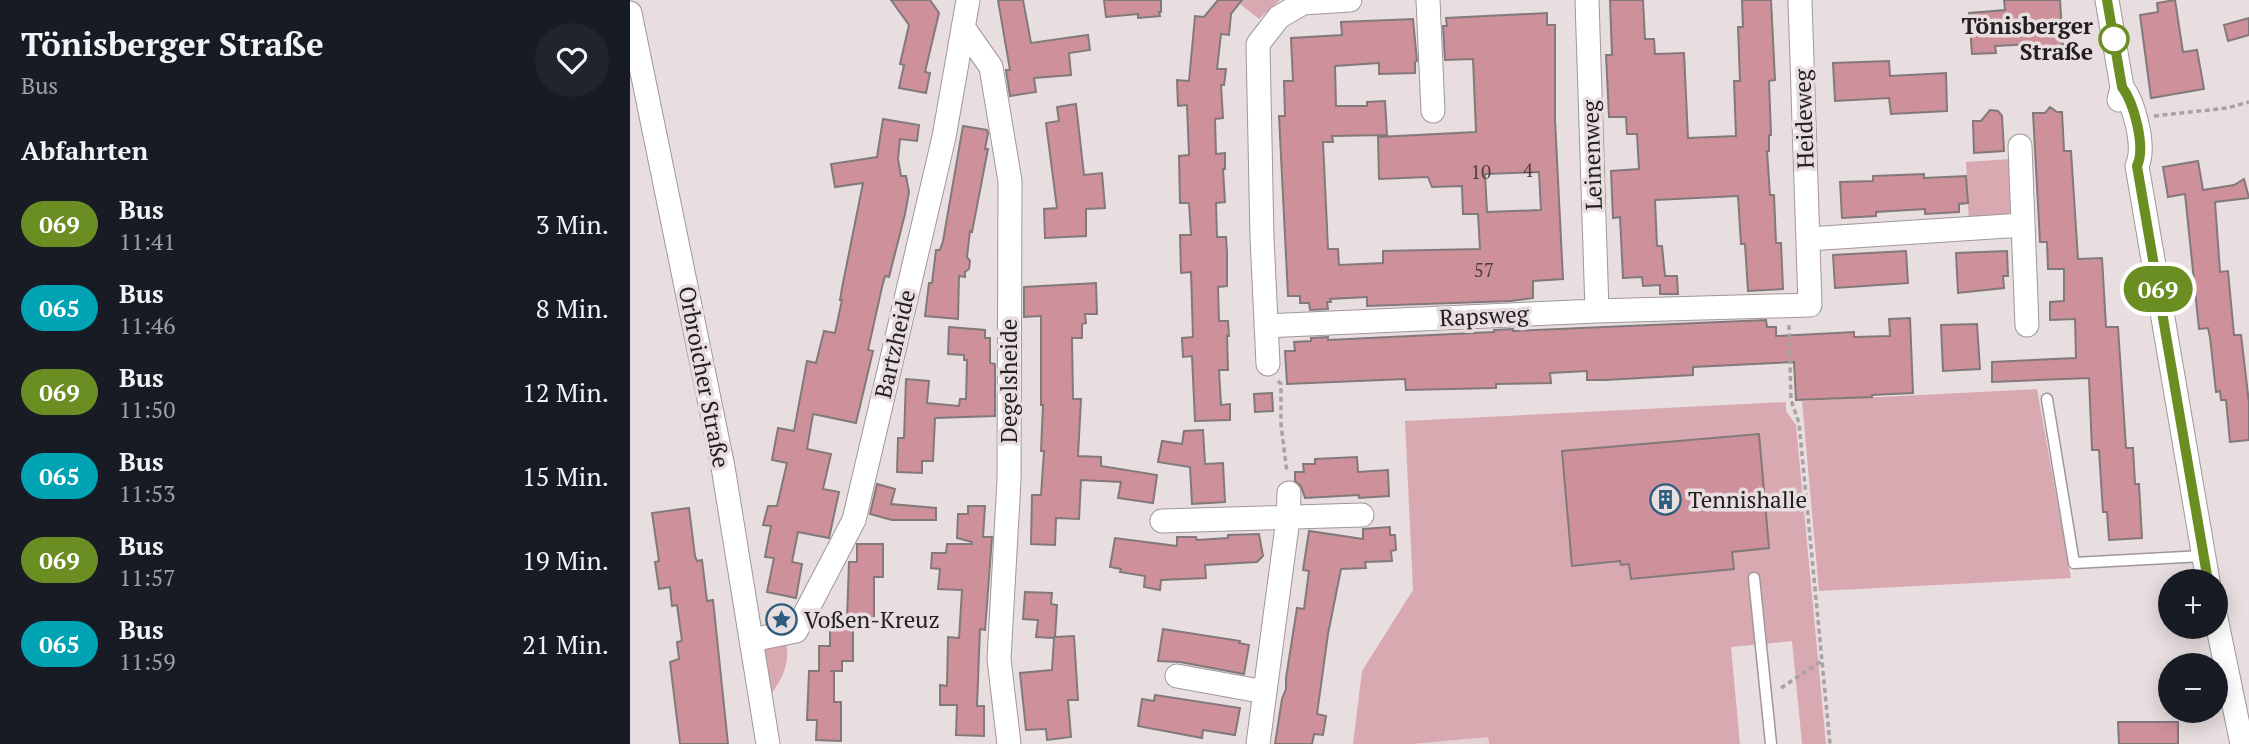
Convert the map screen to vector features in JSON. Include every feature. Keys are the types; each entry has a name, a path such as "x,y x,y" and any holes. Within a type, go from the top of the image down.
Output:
{"street":[{"name":"Bartzheide","path":"751,640 796,631 854,520 944,137 968,0"},
{"path":"1268,364 1258,44 1279,17 1303,3 1350,0"},
{"path":"1428,0 1433,111"},
{"name":"Leinenweg","path":"1587,0 1597,311"},
{"name":"Heideweg","path":"1788,306 1810,305 1800,0"},
{"path":"2108,0 2122,87 2119,101 2123,135 2127,156 2131,163 2137,166"},
{"name":"Orbroicher Straße","path":"630,13 723,467 768,744"},
{"name":"Degelsheide","path":"963,27 991,67 1010,181 1009,480 999,659 1009,744"},
{"path":"2122,87 2130,98 2138,132 2141,153 2137,166 2206,569"},
{"path":"2020,146 2028,325"},
{"path":"1808,239 2023,225"},
{"name":"Rapsweg","path":"1266,327 1597,311 1788,306"},
{"path":"1258,744 1288,519 1289,493"},
{"path":"1162,521 1362,515"},
{"path":"2220,639 2242,744"},
{"path":"1177,676 1265,692"}],"lane":[{"path":"2047,399 2074,563 2203,556"},
{"path":"1754,578 1771,744"}],"path":[{"path":"2138,132 2146,131 2152,116 2227,108 2249,102"},
{"path":"1788,306 1791,400 1799,423 1830,744"},
{"path":"1268,364 1281,384 1281,424 1289,493"},
{"path":"1766,698 1823,660"}],"shaded area":[{"path":"1235,0 1280,0 1259,19"},
{"path":"2011,159 2012,210 2009,215 1969,223 1966,162"},
{"path":"2037,389 2071,578 1819,591 1802,401"},
{"path":"1786,402 1786,411 1796,425 1826,744 1802,744 1792,641 1731,647 1740,744 1489,744 1488,737 1412,744 1353,744 1362,671 1413,590 1405,421"},
{"path":"786,643 786,667 767,701 760,660 765,649"},
{"path":"1488,737 1489,744 1412,744"}],"building":[{"path":"891,0 930,0 939,13 925,72 930,73 926,93 899,88 904,65 900,64 909,25"},
{"path":"998,0 1023,0 1031,43 1088,35 1090,50 1069,53 1071,75 1034,78 1036,92 1010,96 1006,70 1010,70"},
{"path":"1104,0 1161,0 1161,12 1160,16 1138,18 1138,14 1106,17"},
{"path":"1218,0 1242,0 1231,14 1229,35 1221,34 1217,69 1226,69 1224,85 1221,85 1223,118 1215,119 1216,154 1225,153 1225,202 1216,203 1217,237 1226,237 1227,252 1227,286 1218,287 1219,321 1228,321 1229,336 1228,370 1219,370 1221,405 1230,404 1230,420 1195,421 1192,356 1183,357 1182,338 1193,337 1191,272 1181,273 1180,235 1191,235 1189,203 1180,203 1179,156 1189,155 1187,105 1178,106 1177,80 1189,81 1195,16 1204,17"},
{"path":"1610,0 1643,0 1645,39 1654,39 1655,54 1684,53 1688,138 1736,136 1734,81 1740,81 1738,27 1743,27 1742,0 1771,0 1775,80 1769,81 1771,135 1767,151 1770,195 1774,195 1776,243 1781,243 1783,289 1748,291 1738,196 1655,200 1657,246 1662,246 1665,276 1677,276 1678,294 1660,294 1660,285 1643,286 1642,277 1623,278 1620,217 1613,218 1611,171 1639,169 1637,134 1627,134 1626,117 1609,117 1606,55 1612,55"},
{"path":"2004,0 2060,0 2063,46 1995,46 1996,53 1972,54 1969,13 2005,10"},
{"path":"2175,0 2183,52 2197,50 2204,89 2151,98 2140,15 2158,12 2157,3"},
{"path":"1547,13 1547,25 1555,25 1555,120 1563,279 1533,281 1533,298 1511,301 1367,306 1367,297 1330,299 1331,302 1327,302 1328,309 1310,310 1309,303 1300,303 1300,296 1288,296 1279,116 1285,116 1284,81 1293,81 1291,38 1342,35 1341,22 1413,19 1417,61 1415,73 1379,74 1379,63 1335,66 1336,106 1367,106 1367,102 1385,101 1387,135 1332,136 1333,142 1323,142 1328,249 1338,249 1339,265 1383,263 1383,251 1480,249 1478,214 1463,214 1462,186 1432,187 1428,177 1379,179 1378,137 1476,132 1473,59 1445,60 1443,26 1447,26 1446,18","holes":["1539,172 1541,210 1487,212 1485,174"]},
{"path":"2249,18 2249,35 2228,41 2224,25"},
{"path":"1889,61 1890,76 1946,73 1947,111 1891,114 1889,98 1835,101 1833,63"},
{"path":"1076,104 1084,175 1102,173 1105,208 1086,209 1086,236 1045,238 1044,209 1057,208 1046,123 1059,121 1057,107"},
{"path":"2050,107 2062,112 2064,151 2071,151 2078,259 2102,258 2106,327 2118,327 2126,448 2133,448 2135,484 2139,484 2142,538 2109,540 2107,512 2103,512 2099,450 2092,450 2089,378 1992,382 1992,362 2076,358 2075,319 2050,320 2050,302 2064,301 2064,269 2048,269 2047,242 2040,242 2033,113 2045,113"},
{"path":"1990,110 1998,111 2002,116 2004,151 1974,153 1973,121 1981,121"},
{"path":"883,119 919,125 917,141 900,139 898,159 901,176 906,176 909,192 889,277 885,276 882,287 868,350 873,351 856,423 813,414 807,449 831,454 823,489 839,492 829,538 798,532 792,562 802,564 796,598 767,592 774,558 765,557 771,526 763,525 768,506 777,506 787,463 772,460 778,428 794,431 807,361 816,363 824,331 835,333 863,183 835,187 831,164 877,157"},
{"path":"963,126 987,130 988,133 985,149 988,149 972,232 970,231 967,257 970,261 969,269 965,272 965,277 959,276 958,319 925,316 936,250 940,250 943,241"},
{"path":"2198,161 2203,190 2234,185 2244,179 2249,198 2215,202 2220,272 2228,271 2234,335 2241,335 2249,403 2249,440 2230,442 2226,400 2221,400 2220,391 2216,392 2208,328 2199,329 2185,194 2168,197 2163,167"},
{"path":"1924,174 1924,178 1966,176 1968,203 1959,204 1959,212 1925,214 1925,209 1876,212 1876,216 1842,218 1840,182 1873,181 1873,176"},
{"path":"1906,251 1908,283 1835,288 1833,255"},
{"path":"2007,251 2008,276 2003,276 2004,288 1958,293 1956,253"},
{"path":"1096,283 1097,314 1085,314 1086,323 1082,324 1082,338 1072,338 1073,399 1081,399 1078,456 1101,457 1101,466 1157,475 1153,503 1118,498 1121,482 1081,480 1079,519 1056,518 1055,545 1031,544 1032,495 1041,495 1044,451 1041,451 1041,316 1024,317 1024,287"},
{"path":"1910,318 1913,393 1796,400 1794,362 1693,367 1693,375 1605,380 1587,380 1587,371 1550,373 1551,383 1496,384 1496,388 1406,390 1405,379 1287,384 1285,351 1295,351 1294,342 1311,341 1311,338 1328,337 1328,340 1513,329 1766,320 1767,327 1776,327 1776,336 1854,332 1854,337 1890,336 1889,319"},
{"path":"1977,324 1980,369 1943,371 1941,325"},
{"path":"949,327 985,330 985,338 990,338 990,363 995,364 995,416 935,418 933,461 922,461 922,473 897,472 898,438 904,438 906,379 929,381 927,403 959,406 960,399 966,399 967,360 964,360 964,355 948,354"},
{"path":"1272,393 1273,411 1255,412 1254,394"},
{"path":"1203,430 1205,464 1223,463 1225,502 1192,504 1190,467 1158,462 1162,441 1182,444 1184,431"},
{"name":"Tennishalle","path":"1759,434 1769,548 1732,552 1734,569 1631,579 1629,564 1621,565 1620,561 1572,566 1562,451"},
{"path":"1357,457 1358,472 1388,470 1389,496 1305,498 1301,486 1295,481 1295,472 1304,472 1303,464 1315,464 1315,459"},
{"path":"877,484 895,489 891,504 936,508 936,520 892,520 870,514"},
{"path":"968,506 985,506 983,537 992,537 985,630 980,629 977,706 984,706 984,736 956,735 957,705 940,705 940,685 947,686 948,637 959,638 962,590 938,589 940,569 931,568 932,553 946,553 947,544 972,544 957,538 958,514 968,514"},
{"path":"689,508 695,556 697,561 702,560 707,601 713,600 728,744 680,744 670,662 679,659 677,642 682,641 677,605 672,606 670,587 659,589 655,562 659,561 652,513"},
{"path":"1390,527 1390,535 1395,535 1396,550 1391,551 1392,561 1365,562 1366,568 1341,569 1328,634 1317,714 1326,716 1323,735 1314,734 1312,744 1275,744 1297,608 1304,609 1309,571 1303,570 1309,531 1363,539 1363,529"},
{"path":"1259,534 1263,556 1257,562 1205,565 1206,578 1161,580 1160,590 1144,587 1145,576 1120,572 1121,569 1110,567 1115,538 1177,546 1177,537 1196,537 1197,540"},
{"path":"857,544 883,544 883,577 874,577 874,619 847,619 849,562 857,562"},
{"path":"1025,592 1052,593 1051,604 1057,605 1055,637 1074,636 1078,700 1068,700 1071,737 1047,740 1046,729 1026,730 1020,673 1052,670 1054,638 1036,637 1038,620 1023,619"},
{"path":"830,622 853,623 853,661 842,661 842,671 834,671 834,702 841,702 841,741 816,740 817,720 807,720 809,671 819,671 819,646 830,646"},
{"path":"1163,629 1240,641 1239,643 1249,645 1244,674 1180,662 1158,661"},
{"path":"1155,695 1240,708 1235,735 1203,730 1202,738 1138,726 1142,699 1154,701"},
{"path":"2118,722 2178,723 2178,744 2119,744"}],"bus line":[{"name":"069","path":"2107,0 2122,87 2130,98 2138,132 2141,153 2137,166 2206,569"}],"place":[{"name":"Tönisberger Straße","path":"2114,39"},
{"name":"Tennishalle","path":"1665,500"},
{"name":"Voßen-Kreuz","path":"781,620"}]}
